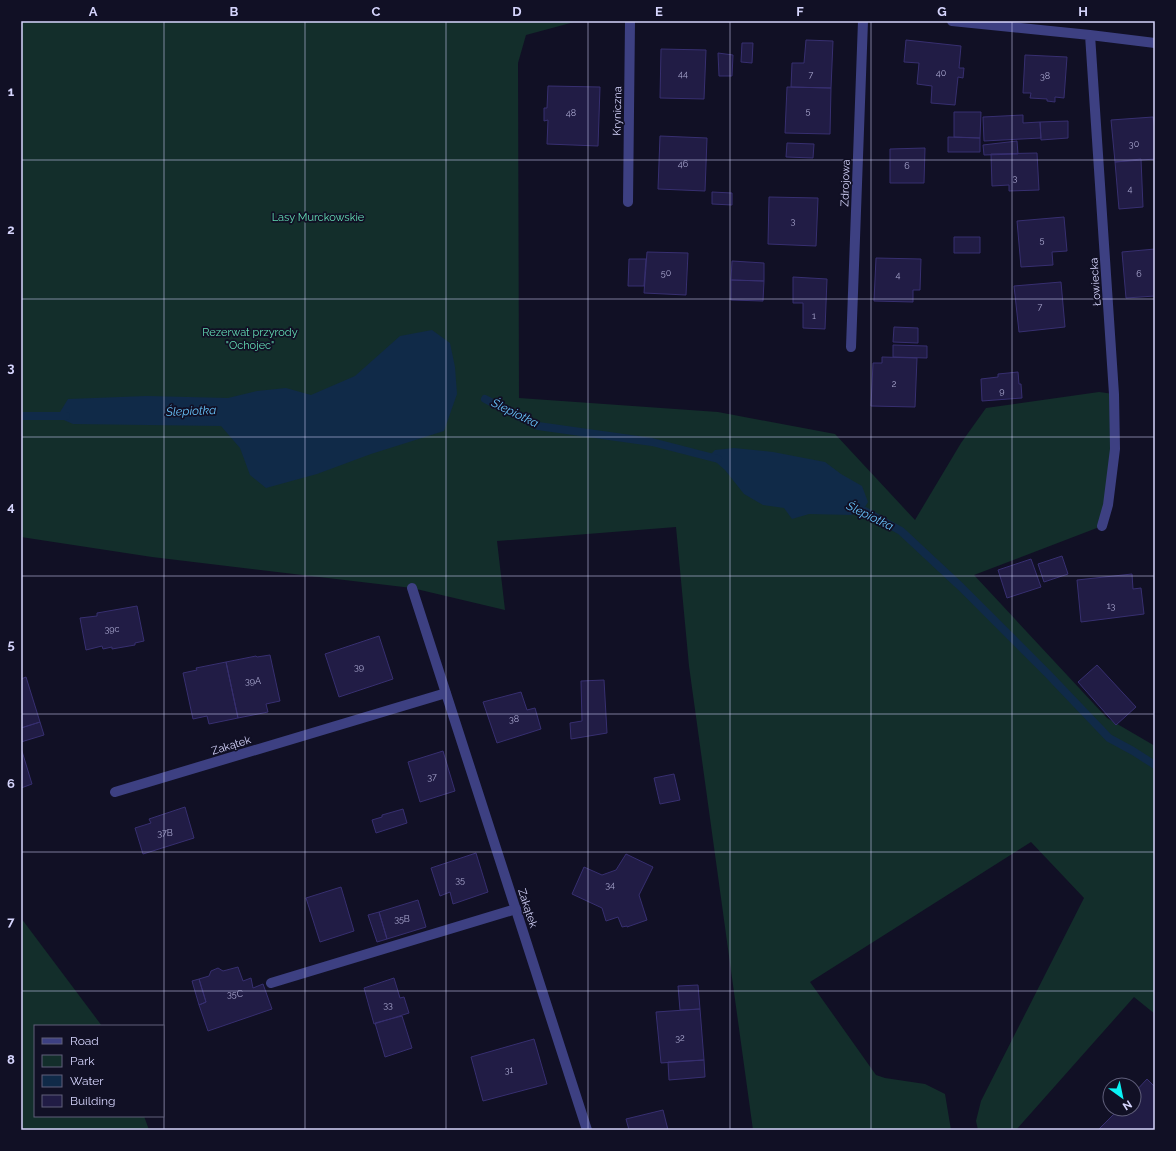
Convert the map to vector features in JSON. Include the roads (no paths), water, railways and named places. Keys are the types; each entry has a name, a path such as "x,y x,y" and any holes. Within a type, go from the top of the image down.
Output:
{"street":[{"name":"Kryniczna","path":"628,202 630,21"},
{"name":"Zdrojowa","path":"851,347 863,21"},
{"path":"952,21 1155,43"},
{"name":"Łowiecka","path":"1090,35 1114,394 1115,449 1108,505 1102,526"},
{"name":"Zakątek","path":"412,588 587,1130"},
{"name":"Zakątek","path":"115,792 446,693"},
{"path":"271,983 516,909"}],"water":[{"path":"432,330 450,343 455,367 457,394 444,431 371,454 317,474 266,488 250,475 240,448 221,426 73,424 57,417 68,399 147,396 228,398 257,391 286,388 311,395 355,376 400,336"},
{"path":"734,448 773,452 825,462 841,474 862,486 868,502 863,510 851,515 809,514 792,519 784,508 763,505 744,494 725,470 709,456 715,450"}],"waterway":[{"name":"Ślepiotka","path":"485,399 538,426 652,442 718,459"},
{"name":"Ślepiotka","path":"21,416 66,416"},
{"name":"Ślepiotka","path":"854,507 863,510 901,531 961,587 1047,673 1109,738 1155,765"}],"park label":[{"name":"Lasy Murckowskie","path":"318,217"},
{"name":"Rezerwat przyrody \"Ochojec\"","path":"250,338"}]}
